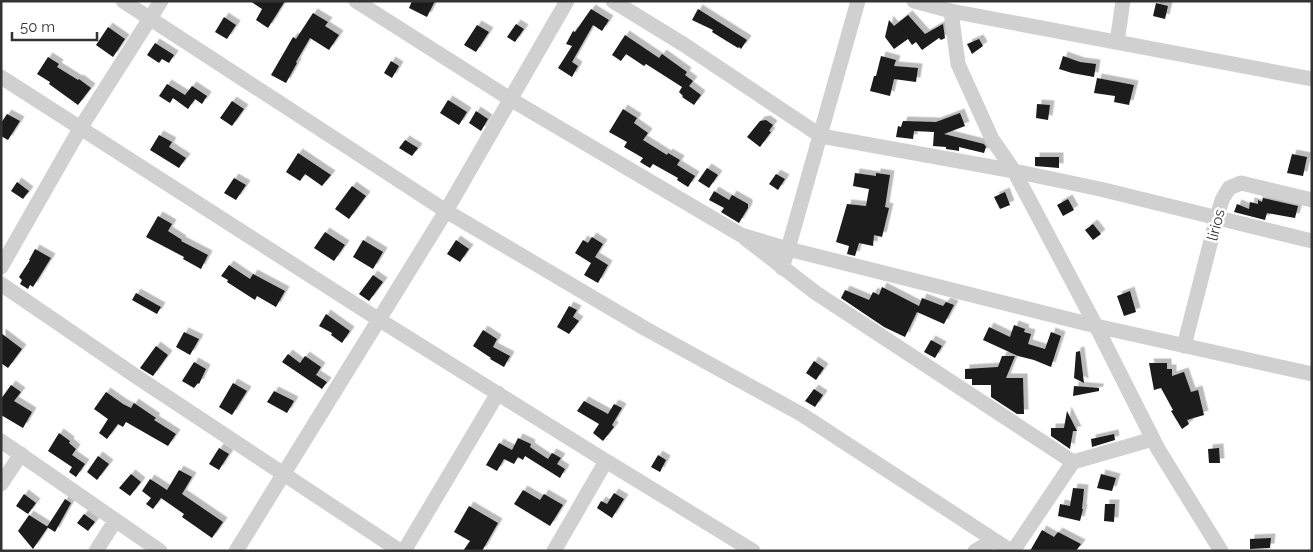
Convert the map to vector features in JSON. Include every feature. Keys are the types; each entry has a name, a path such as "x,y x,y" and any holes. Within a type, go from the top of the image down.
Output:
{"street":[{"path":"123,1 446,211 646,329 801,414 1012,551 1073,462 1153,439"},
{"path":"1,267 81,127 161,1"},
{"path":"356,1 510,98 741,235 816,293 1073,462"},
{"path":"236,551 446,211 568,1"},
{"path":"613,1 682,44 820,136 1014,171 1100,189 1312,241"},
{"path":"782,268 858,1"},
{"path":"914,1 1312,79"},
{"path":"1117,42 1123,1"},
{"path":"961,9 956,53 963,77 992,140 1014,171 1153,439 1221,551"},
{"path":"1,77 378,319 753,551"},
{"name":"lirios","path":"1184,346 1217,217 1222,200 1229,188 1241,183 1312,200"},
{"path":"741,235 788,249 1096,326 1312,374"},
{"path":"1,284 400,551"},
{"path":"404,551 498,393"},
{"path":"1,441 160,551"},
{"path":"1,484 22,454"},
{"path":"554,551 606,461"},
{"path":"96,551 116,521"},
{"path":"722,551 730,537"},
{"path":"975,551 994,540"}],"building":[{"path":"250,1 285,1 268,28 256,20 262,9"},
{"path":"412,1 435,1 427,17 409,8"},
{"path":"1156,3 1168,6 1165,19 1153,16"},
{"path":"591,9 609,20 602,31 593,25 572,62 578,66 572,77 558,68 572,46 566,44 573,31 575,32"},
{"path":"698,9 747,40 741,49 712,32 713,30 692,20"},
{"path":"313,13 328,22 325,26 339,35 329,50 310,38 286,83 271,75 293,37 296,39"},
{"path":"908,15 925,34 943,24 945,38 941,40 939,38 922,50 916,42 912,45 908,39 894,49 885,37 889,20 894,26"},
{"path":"224,17 236,25 227,39 215,32"},
{"path":"516,24 524,29 515,42 507,37"},
{"path":"477,25 489,32 476,52 464,45"},
{"path":"108,27 125,39 113,57 96,45"},
{"path":"625,35 659,58 662,54 687,72 685,75 693,81 689,86 701,95 694,105 682,97 679,92 682,87 646,64 644,66 626,54 621,61 612,55"},
{"path":"979,39 983,46 972,54 967,44"},
{"path":"155,43 174,55 169,63 162,59 159,63 147,55"},
{"path":"881,56 896,60 894,66 918,68 916,82 894,79 890,96 870,91"},
{"path":"1063,56 1080,62 1096,64 1094,77 1059,69"},
{"path":"48,57 59,64 57,67 91,88 78,105 37,74"},
{"path":"391,61 399,66 392,78 384,73"},
{"path":"1097,78 1134,85 1129,105 1114,102 1115,96 1094,93"},
{"path":"167,84 185,95 192,86 207,96 202,104 195,99 188,109 173,98 170,103 159,96"},
{"path":"448,100 467,112 459,125 440,113"},
{"path":"232,101 244,109 232,126 220,118"},
{"path":"1037,104 1050,105 1048,120 1036,118"},
{"path":"623,109 637,118 634,123 648,133 643,140 667,155 668,153 680,160 677,165 695,176 688,187 677,180 678,178 653,164 650,168 640,162 643,158 624,147 627,142 609,132"},
{"path":"476,111 488,119 481,131 469,123"},
{"path":"960,113 965,126 944,134 984,144 986,147 984,153 959,147 959,151 933,146 934,132 914,131 913,139 896,137 898,126 901,127 903,121 936,122"},
{"path":"7,114 20,121 8,140 1,136 1,123"},
{"path":"766,120 773,125 769,131 771,132 760,147 747,137 760,121"},
{"path":"159,135 172,142 169,147 186,158 179,168 150,150"},
{"path":"405,140 418,148 412,156 399,148"},
{"path":"298,153 331,175 322,186 305,174 300,181 286,172"},
{"path":"1292,154 1307,157 1303,176 1287,173"},
{"path":"1035,157 1059,157 1059,168 1035,166"},
{"path":"707,168 718,175 709,188 698,181"},
{"path":"855,173 876,176 876,173 890,175 885,207 889,208 882,237 874,235 873,246 859,243 855,256 847,254 849,246 836,242 847,204 866,206 869,189 853,186"},
{"path":"776,174 785,179 778,190 769,184"},
{"path":"234,178 246,185 236,200 224,193"},
{"path":"17,182 29,191 23,199 11,191"},
{"path":"352,186 366,196 349,219 335,209"},
{"path":"714,191 729,200 732,195 748,204 748,208 739,223 721,212 724,208 709,200"},
{"path":"1005,192 1010,205 1000,209 994,197"},
{"path":"1263,198 1298,206 1295,218 1267,213 1265,220 1234,212 1237,204 1249,209 1250,202 1258,204 1258,200 1262,202"},
{"path":"1068,199 1074,210 1063,216 1057,205"},
{"path":"158,216 172,224 168,231 181,241 208,255 201,269 183,259 184,257 146,237"},
{"path":"1093,224 1101,234 1093,240 1085,230"},
{"path":"325,232 345,245 334,261 314,248"},
{"path":"592,237 603,244 595,257 608,265 598,283 584,275 591,263 575,253 583,240 588,243"},
{"path":"363,240 383,252 373,269 353,257"},
{"path":"456,240 469,249 460,262 447,254"},
{"path":"35,249 51,258 33,287 30,285 28,289 20,284 22,280 19,277"},
{"path":"229,265 250,279 253,274 285,291 276,307 257,296 255,300 227,282 228,280 221,276"},
{"path":"373,275 383,282 369,301 359,294"},
{"path":"882,287 919,306 922,298 943,306 946,302 954,305 944,324 917,312 905,337 884,327 841,298 845,290 869,300 873,292 879,295"},
{"path":"1130,291 1136,312 1124,316 1117,296"},
{"path":"136,293 161,307 157,314 132,300"},
{"path":"569,306 577,310 573,317 579,321 569,334 557,327"},
{"path":"326,314 350,331 342,343 331,335 332,333 319,326"},
{"path":"1014,325 1025,329 1024,332 1031,334 1028,344 1045,349 1051,332 1061,336 1051,367 1018,356 983,340 989,327 1010,337"},
{"path":"483,330 497,339 493,347 510,356 504,367 473,346"},
{"path":"184,332 199,339 190,355 176,347"},
{"path":"1,333 22,349 8,368 1,363"},
{"path":"931,340 942,346 935,358 924,352"},
{"path":"156,346 168,355 153,376 140,368"},
{"path":"1080,351 1084,383 1074,378 1076,352"},
{"path":"288,354 300,363 305,356 321,367 316,375 327,382 322,389 282,362"},
{"path":"1002,356 1015,356 1006,378 1023,378 1024,414 1017,414 991,397 991,385 972,385 972,379 965,379 965,369 998,367"},
{"path":"814,361 824,368 816,380 806,373"},
{"path":"194,362 206,369 199,384 194,388 182,381"},
{"path":"1149,363 1167,363 1167,369 1172,369 1172,376 1184,372 1191,392 1198,390 1204,415 1187,420 1189,424 1182,429 1171,411 1173,410 1161,388 1154,390"},
{"path":"233,383 247,391 232,415 219,407"},
{"path":"11,385 21,392 14,401 32,412 23,428 1,415 1,399"},
{"path":"1074,386 1099,388 1099,391 1073,396"},
{"path":"814,389 823,395 815,407 805,401"},
{"path":"274,391 294,401 287,413 267,402"},
{"path":"106,392 131,408 134,403 156,418 154,420 176,434 168,446 126,422 123,427 118,424 107,439 99,433 108,419 94,409"},
{"path":"584,401 608,414 614,404 622,408 612,425 614,427 603,441 593,433 599,424 577,411"},
{"path":"1067,411 1077,431 1073,431 1070,449 1051,436 1051,428 1064,428"},
{"path":"59,433 70,441 69,443 76,449 72,455 85,464 76,477 69,472 72,467 48,451"},
{"path":"1114,434 1115,440 1092,447 1091,439"},
{"path":"518,438 531,444 530,447 548,459 552,453 561,458 557,464 565,469 560,478 525,456 523,460 518,457 514,464 504,459 497,471 486,465 499,443 512,450"},
{"path":"219,448 229,454 219,470 209,464"},
{"path":"1219,448 1220,463 1209,463 1208,449"},
{"path":"658,455 666,460 660,472 651,467"},
{"path":"98,456 109,464 97,480 87,472"},
{"path":"179,470 192,477 182,494 223,522 212,538 182,517 184,514 161,498 153,509 146,504 151,498 142,491 150,479 167,490"},
{"path":"131,474 141,482 130,496 119,488"},
{"path":"1101,474 1116,478 1112,491 1097,488"},
{"path":"1073,488 1084,489 1080,521 1058,516 1060,504 1070,506"},
{"path":"523,490 540,500 544,494 563,505 550,526 514,504"},
{"path":"614,493 624,499 612,518 597,508 601,501 607,504"},
{"path":"24,494 36,503 28,514 16,506"},
{"path":"65,499 71,503 55,532 47,527"},
{"path":"1105,504 1115,504 1114,522 1104,521"},
{"path":"469,506 498,523 482,551 463,551 470,541 454,532"},
{"path":"84,514 95,522 88,531 77,523"},
{"path":"29,515 48,527 33,549 18,531"},
{"path":"1042,530 1054,537 1058,532 1081,544 1076,551 1030,551"},
{"path":"1271,538 1270,548 1250,549 1250,539"}]}
